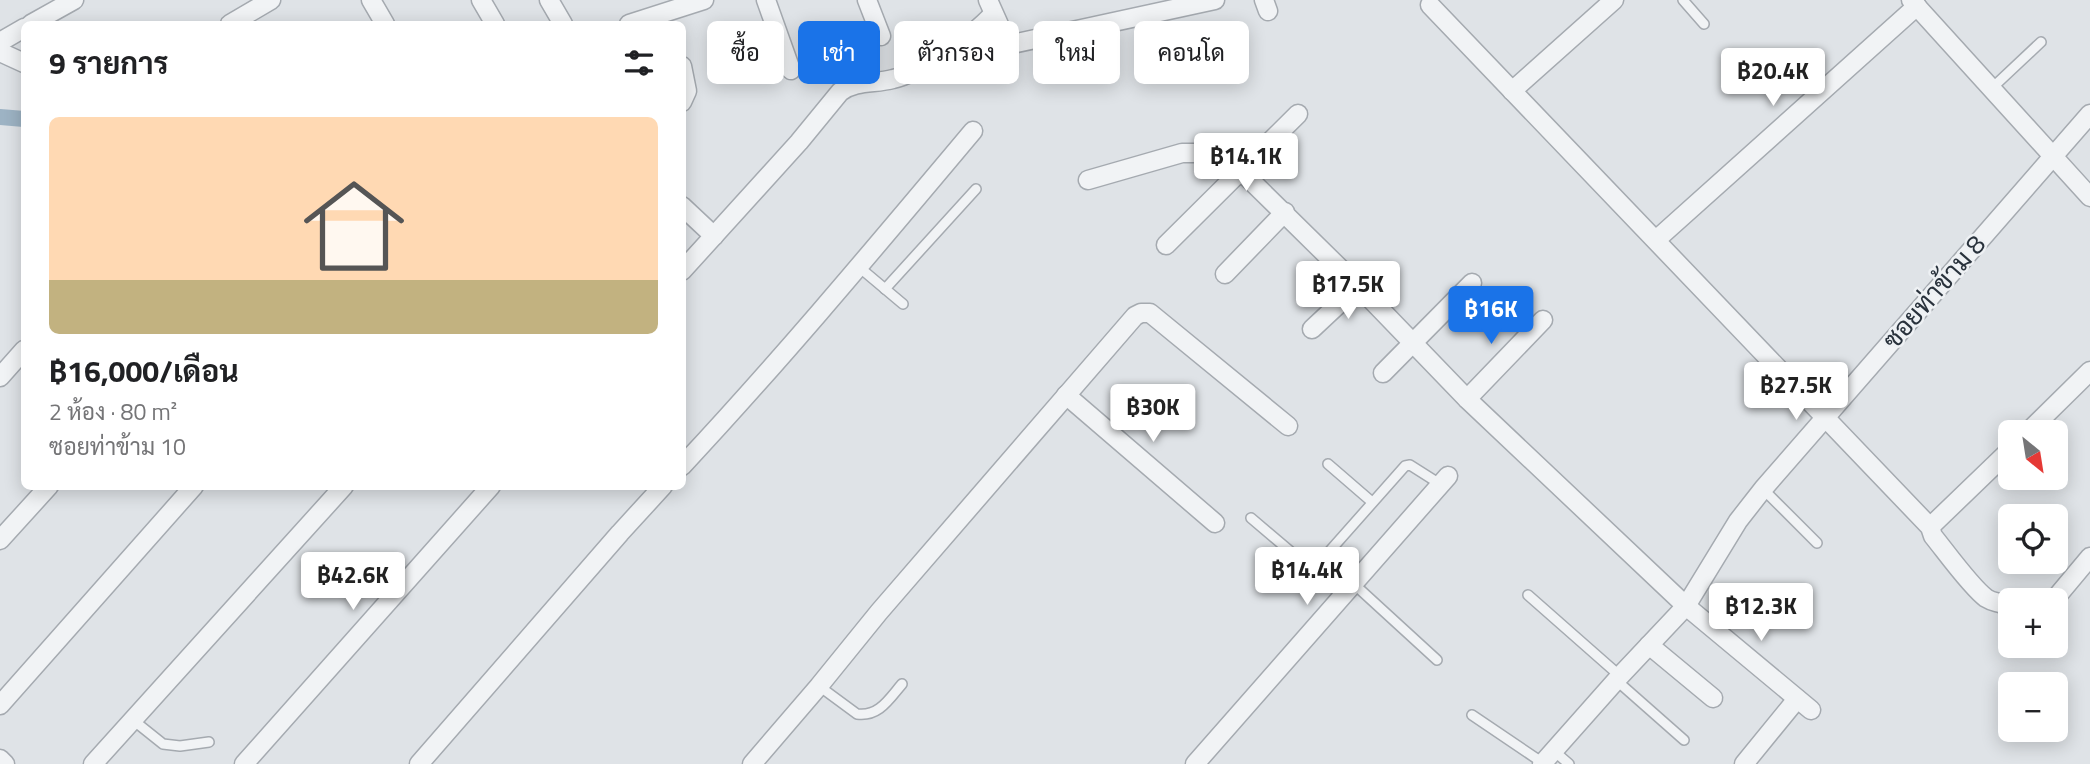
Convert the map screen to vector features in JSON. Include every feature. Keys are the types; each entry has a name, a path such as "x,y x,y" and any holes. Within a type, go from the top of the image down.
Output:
{"street":[{"path":"36,21 74,0"},
{"path":"259,17 271,0"},
{"path":"371,0 383,21"},
{"path":"481,0 493,21"},
{"path":"549,0 561,21"},
{"path":"650,21 670,18 704,0"},
{"path":"766,0 791,70"},
{"path":"867,0 881,36"},
{"path":"991,7 1005,38 1012,44 1216,0"},
{"path":"1512,91 1614,0"},
{"path":"1656,240 1914,3 2090,197"},
{"path":"1430,5 1930,527 1933,536 1978,589 1988,599 1998,602"},
{"path":"686,267 847,86 894,79 933,60 976,30 991,7"},
{"path":"0,42 21,30"},
{"path":"0,52 21,62"},
{"path":"1166,245 1298,114"},
{"name":"ซอยท่าข้าม 8","path":"1546,759 1686,606 1738,521 1763,489 2090,114"},
{"path":"686,462 744,400 973,131"},
{"path":"1088,180 1189,152 1208,153 1241,171 1285,212 1467,399 1686,606 1804,705 1744,764"},
{"path":"686,210 714,236"},
{"path":"1225,274 1285,212"},
{"path":"1382,373 1472,283"},
{"path":"1312,329 1358,286"},
{"path":"752,764 820,686 879,612 1135,316 1150,313 1288,426"},
{"path":"1467,399 1543,320"},
{"path":"0,377 21,353"},
{"path":"2040,420 2090,371"},
{"path":"1066,395 1215,523"},
{"path":"1930,527 1998,462"},
{"path":"1195,764 1444,480"},
{"path":"0,540 45,490"},
{"path":"0,705 190,490"},
{"path":"93,764 340,490"},
{"path":"244,764 487,490"},
{"path":"419,764 659,490"},
{"path":"2064,588 2090,557"},
{"path":"1649,645 1713,698"},
{"path":"0,759 5,764"}],"lane":[{"path":"1683,0 1703,24"},
{"path":"1991,89 2041,42"},
{"path":"885,289 976,189"},
{"path":"859,267 903,304"},
{"path":"1328,464 1372,502"},
{"path":"1312,571 1405,466 1444,480"},
{"path":"1763,489 1817,543"},
{"path":"1251,518 1312,571 1349,590 1437,660"},
{"path":"1528,595 1684,740"},
{"path":"820,686 857,714 869,715 879,710 902,684"},
{"path":"1472,715 1546,759 1569,764"},
{"path":"133,720 163,744 180,746 209,742"}],"waterway":[{"path":"0,117 21,119"}]}
